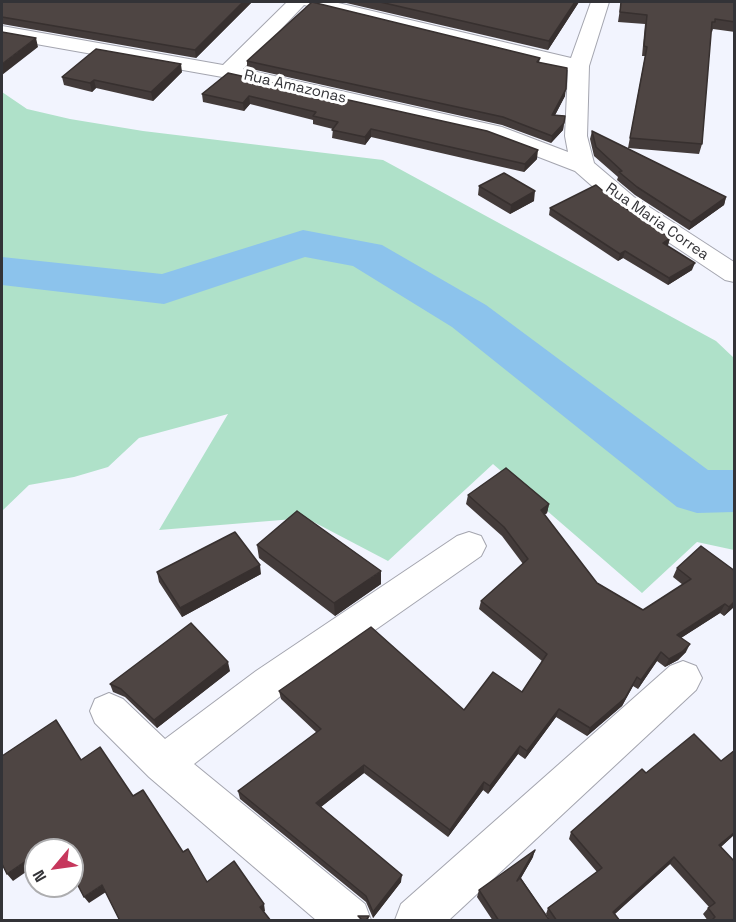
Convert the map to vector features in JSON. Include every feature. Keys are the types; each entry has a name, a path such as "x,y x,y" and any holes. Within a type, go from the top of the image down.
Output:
{"street":[{"path":"228,72 297,2"},
{"path":"312,2 579,66"},
{"path":"583,166 576,136 579,66 600,2"},
{"name":"Rua Amazonas","path":"2,32 228,72 494,132 583,166"},
{"name":"Rua Maria Correa","path":"583,166 625,202 735,274"},
{"path":"163,764 269,683 469,546"},
{"path":"417,921 683,678"},
{"path":"109,711 163,764 349,921"}],"green space":[{"path":"2,92 27,109 70,119 143,131 383,160 716,341 734,358 734,550 697,542 642,593 493,464 388,561 306,518 159,530 228,414 139,438 108,467 74,477 29,485 2,511"}],"building":[{"path":"2,2 243,2 195,50 2,17"},
{"path":"312,2 540,58 537,62 567,68 566,89 552,115 565,116 564,123 552,136 503,117 247,61"},
{"path":"380,2 575,2 549,41"},
{"path":"621,2 735,2 735,22 715,19 715,22 712,22 702,144 630,138 647,47 644,46 647,15 620,12"},
{"path":"2,32 36,38 2,64"},
{"path":"96,49 181,64 151,92 94,80 90,83 62,77"},
{"path":"228,73 487,131 538,150 525,164 371,129 365,137 332,130 338,122 313,116 316,112 249,96 243,103 202,94"},
{"path":"592,131 726,197 691,222 637,187 619,172 622,171 596,147"},
{"path":"504,173 535,191 511,205 479,186"},
{"path":"596,185 616,202 670,238 663,243 695,263 669,278 625,251 620,254 550,208"},
{"path":"506,468 549,504 541,510 597,583 643,610 691,579 677,568 701,546 735,571 735,601 729,607 725,604 677,635 690,644 682,652 669,659 661,652 641,680 637,677 625,698 590,728 559,709 527,751 520,746 490,786 484,782 450,830 364,765 316,803 402,875 373,912 366,896 238,791 321,729 279,691 371,627 464,710 493,672 522,692 547,654 481,601 528,559 504,527 468,495"},
{"path":"297,511 381,571 334,603 257,545"},
{"path":"235,532 260,565 180,608 157,572"},
{"path":"191,623 228,662 154,720 121,689 110,684"},
{"path":"56,720 81,760 100,747 133,796 143,790 183,852 188,849 207,882 234,861 264,904 260,907 271,921 120,921 102,885 84,897 84,838 24,838 24,862 7,874 2,864 2,756"},
{"path":"694,734 721,761 735,750 735,832 719,845 735,862 735,921 711,921 715,917 708,908 715,903 674,857 613,912 620,921 557,921 548,908 602,868 571,832 642,769 646,773"},
{"path":"535,850 517,881 520,878 550,921 499,921 479,890"},
{"path":"358,916 369,916 366,921 363,921"}],"waterway":[{"path":"2,271 164,289 303,243 366,255 469,316 697,492 734,491"}]}
